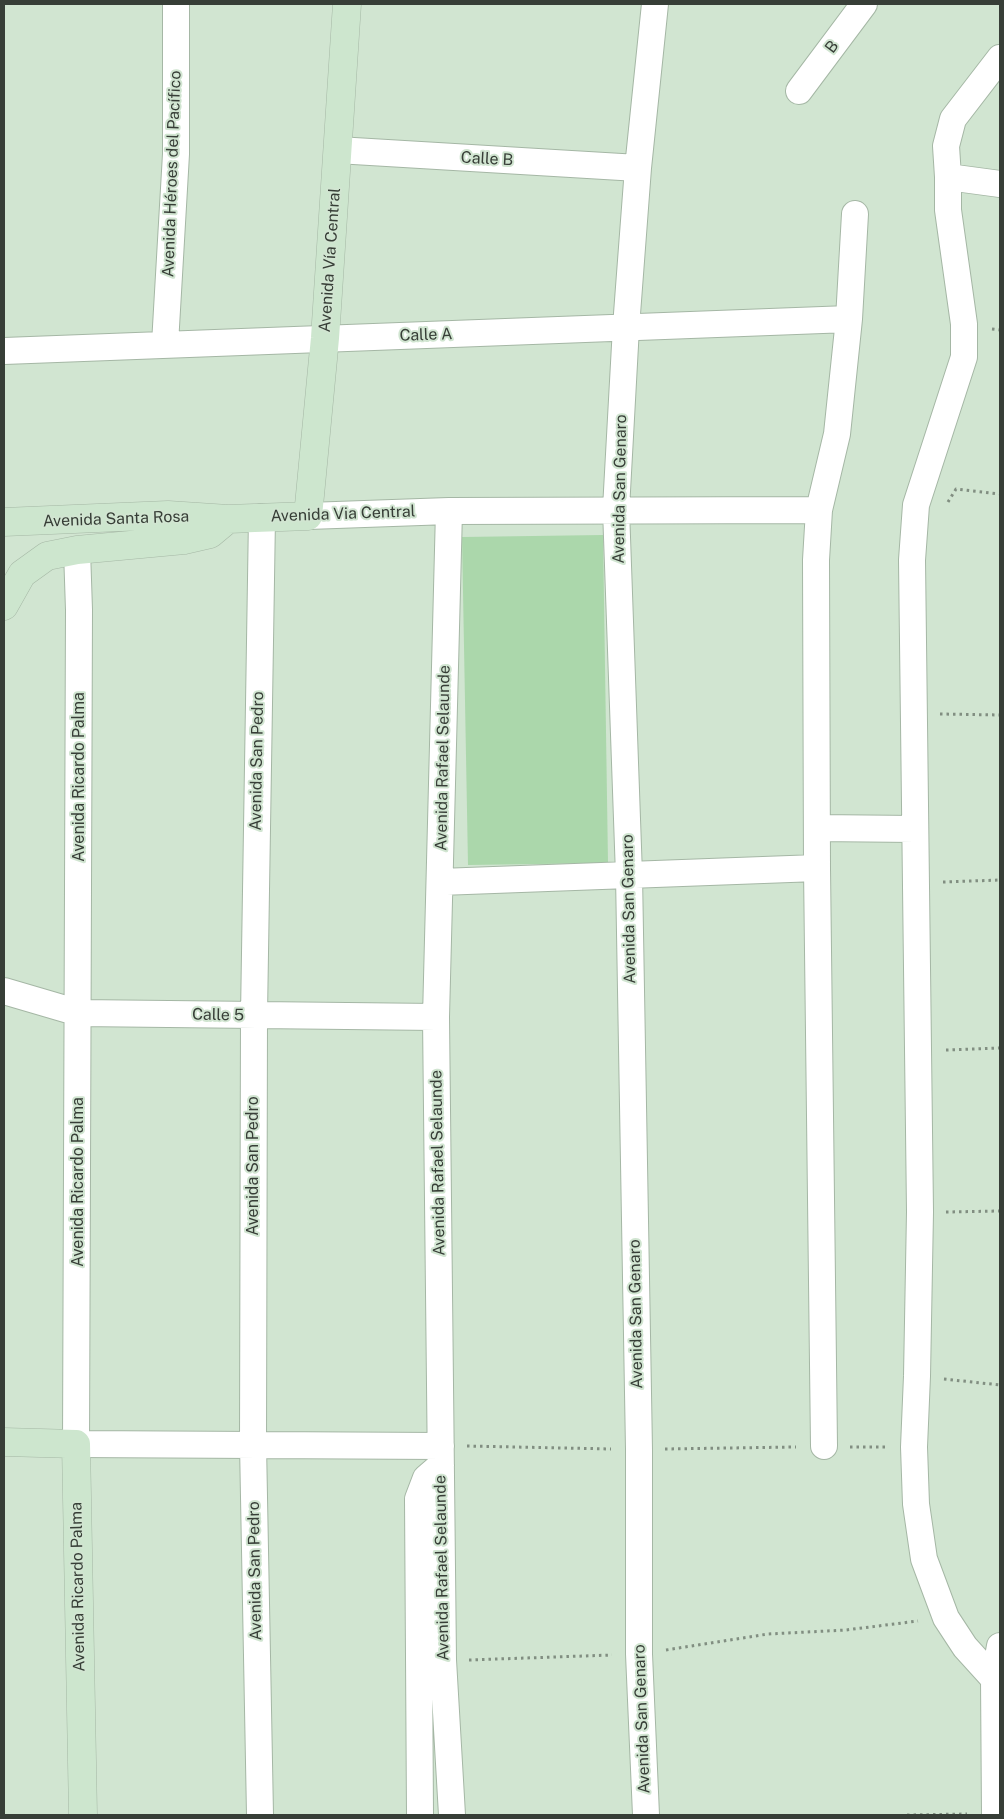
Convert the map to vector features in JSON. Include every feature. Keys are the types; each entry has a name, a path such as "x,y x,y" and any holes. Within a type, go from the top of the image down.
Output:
{"street":[{"name":"Avenida Héroes del Pacífico","path":"165,344 176,154 176,4"},
{"name":"Avenida Vía Central","path":"308,516 325,338 347,4"},
{"name":"Avenida San Genaro","path":"646,1815 639,1654 638,1450 629,875 616,509 626,327 638,168 655,4"},
{"name":"B","path":"799,91 864,4"},
{"path":"994,1679 965,1647 946,1618 924,1559 916,1504 914,1447 918,1376 920,1212 912,560 916,505 964,357 964,324 948,210 946,146 953,119 1000,58"},
{"name":"Calle B","path":"337,150 638,168"},
{"path":"948,177 1000,184"},
{"path":"824,1446 817,868 816,560 819,510 836,434 848,319 856,214"},
{"name":"Calle A","path":"4,351 848,319"},
{"name":"Avenida Via Central","path":"228,519 449,511 616,509 819,510"},
{"name":"Avenida Rafael Selaunde","path":"449,511 436,1017 443,1660 452,1815"},
{"name":"Avenida Santa Rosa","path":"4,522 168,515 228,519"},
{"name":"Avenida San Pedro","path":"260,1815 253,1444 254,1015 262,518"},
{"path":"77,550 184,540 210,534 228,519"},
{"name":"Avenida Santa Rosa","path":"4,606 22,574 47,556 77,550"},
{"name":"Avenida Ricardo Palma","path":"77,550 79,610 79,1013 76,1444 83,1815"},
{"path":"817,828 915,829"},
{"path":"440,882 817,868"},
{"name":"Calle 5","path":"4,991 79,1013 436,1017"},
{"path":"4,1442 253,1444 441,1455 426,1478 418,1499 420,1815"},
{"path":"995,1814 994,1679 1000,1646"}],"path":[{"path":"946,504 956,489 1000,494"},
{"path":"914,713 1000,715"},
{"path":"916,882 1000,880"},
{"path":"918,1051 1000,1048"},
{"path":"920,1212 1000,1212"},
{"path":"918,1376 1000,1385"},
{"path":"441,1455 824,1446 914,1447"},
{"path":"443,1660 639,1654 768,1634 846,1630 946,1618"},
{"path":"907,1815 995,1814"}],"green space":[{"path":"603,535 608,863 468,865 462,537"}]}
